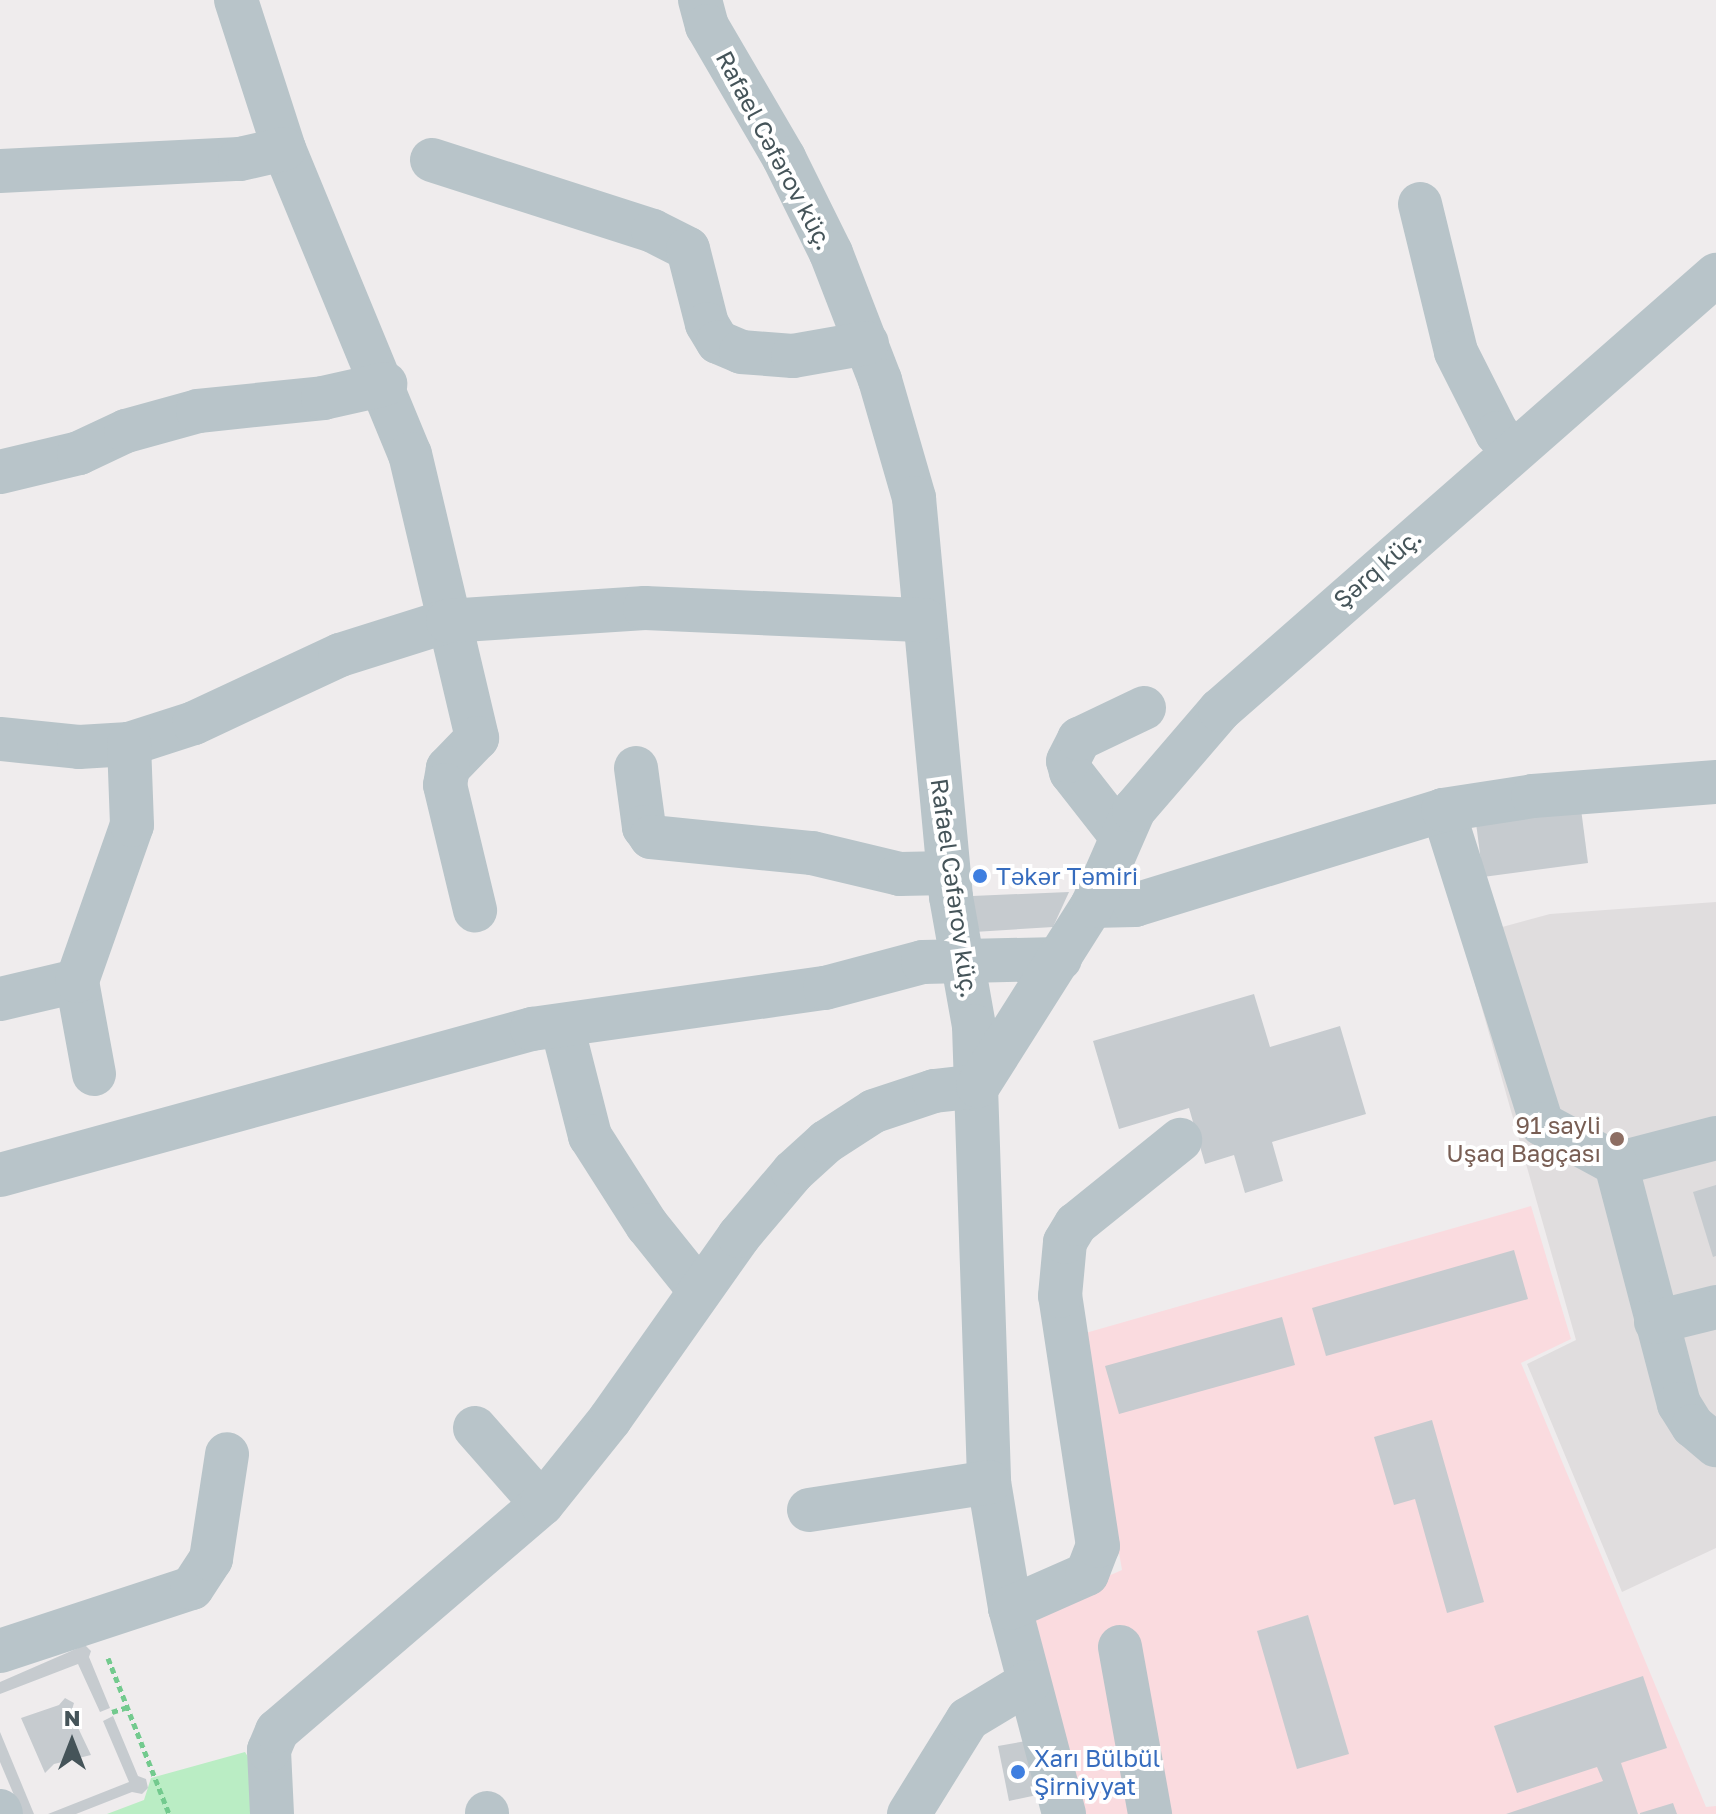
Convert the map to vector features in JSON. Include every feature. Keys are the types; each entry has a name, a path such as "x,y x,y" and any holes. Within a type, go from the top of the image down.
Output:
{"street":[{"path":"236,0 284,149 385,384 410,454 477,738 448,768 445,785 475,910"},
{"name":"Rafael Cəfərov küç.","path":"700,0 707,26 811,206 867,343 914,498 948,873 963,957 978,1086 989,1482 1010,1608 1064,1814"},
{"path":"0,171 240,159 284,149"},
{"path":"432,160 653,231 688,249 707,324 718,342 741,352 793,356 867,343"},
{"path":"1420,204 1456,352 1497,433 1512,449"},
{"name":"Şərq küç.","path":"978,1086 1092,906 1121,836 1164,770 1220,710 1512,449 1716,275"},
{"path":"0,472 79,453 126,431 198,411 323,398 385,384"},
{"path":"0,739 79,747 129,744 194,723 340,655 448,621 645,608 925,620"},
{"path":"1121,836 1071,772 1068,761 1079,739 1144,708"},
{"path":"94,1074 77,981 132,825 129,744"},
{"path":"636,768 644,827 651,837 812,853 900,874 948,873"},
{"path":"1092,906 1135,905 1443,810 1533,796 1716,782"},
{"path":"1443,810 1537,1114 1558,1137 1616,1164 1716,1138"},
{"path":"0,1175 495,1037 847,985 894,968 963,957 1060,959"},
{"path":"0,999 77,981"},
{"path":"562,1026 590,1136 655,1236 699,1290"},
{"path":"272,1814 269,1750 277,1731 542,1504 610,1419 699,1290 793,1172 826,1142 874,1111 904,1099 978,1086"},
{"path":"1010,1608 1087,1574 1098,1546 1060,1296 1065,1242 1076,1224 1180,1140"},
{"path":"1616,1164 1679,1404 1693,1426 1716,1445"},
{"path":"1656,1322 1716,1307"},
{"path":"475,1428 542,1504"},
{"path":"0,1651 192,1588 211,1559 227,1454"},
{"path":"809,1510 989,1482"},
{"path":"1120,1647 1150,1814"},
{"path":"909,1814 968,1719 1029,1682"}],"path":[{"path":"108,1658 169,1814"},
{"path":"112,1712 127,1707"}],"shaded area":[{"name":"91 sayli Uşaq Bağçası","path":"1716,902 1716,1548 1622,1592 1527,1364 1576,1340 1462,938 1550,914"},
{"path":"1531,1206 1571,1339 1521,1363 1706,1807 1716,1806 1716,1814 1084,1814 1033,1609 1122,1570 1082,1334"}],"green space":[{"path":"245,1752 257,1772 259,1814 107,1814 144,1800 151,1778"}],"building":[{"path":"1581,809 1588,863 1483,877 1476,823"},
{"path":"1069,892 1053,927 974,932 972,896"},
{"path":"1254,994 1270,1047 1340,1026 1366,1114 1272,1142 1283,1181 1245,1193 1234,1155 1205,1164 1189,1108 1119,1129 1093,1041"},
{"path":"1716,1185 1716,1256 1713,1257 1693,1192"},
{"path":"1514,1250 1528,1299 1326,1356 1312,1308"},
{"path":"1282,1317 1295,1365 1119,1414 1105,1366"},
{"path":"1432,1420 1484,1602 1447,1613 1415,1499 1394,1505 1374,1437"},
{"path":"1308,1615 1349,1754 1297,1769 1257,1631"},
{"path":"85,1645 91,1651 89,1657 110,1708 100,1712 78,1664 0,1694 0,1682"},
{"path":"1643,1676 1667,1748 1621,1763 1638,1814 1506,1814 1603,1781 1597,1767 1517,1793 1494,1726"},
{"path":"65,1698 74,1703 71,1713 91,1755 54,1764 45,1773 21,1718 59,1705"},
{"path":"113,1716 138,1776 146,1779 148,1788 142,1794 132,1792 76,1814 48,1814 129,1782 103,1721"},
{"path":"0,1732 34,1814 22,1814 0,1762"},
{"path":"1026,1741 1037,1795 1009,1801 998,1746"},
{"path":"1673,1803 1677,1814 1640,1814 1640,1813"}],"place":[{"name":"Təkər Təmiri","path":"980,876"},
{"name":"91 sayli Uşaq Bağçası","path":"1617,1139"},
{"name":"Xarı Bülbül Şirniyyat","path":"1018,1772"}]}
